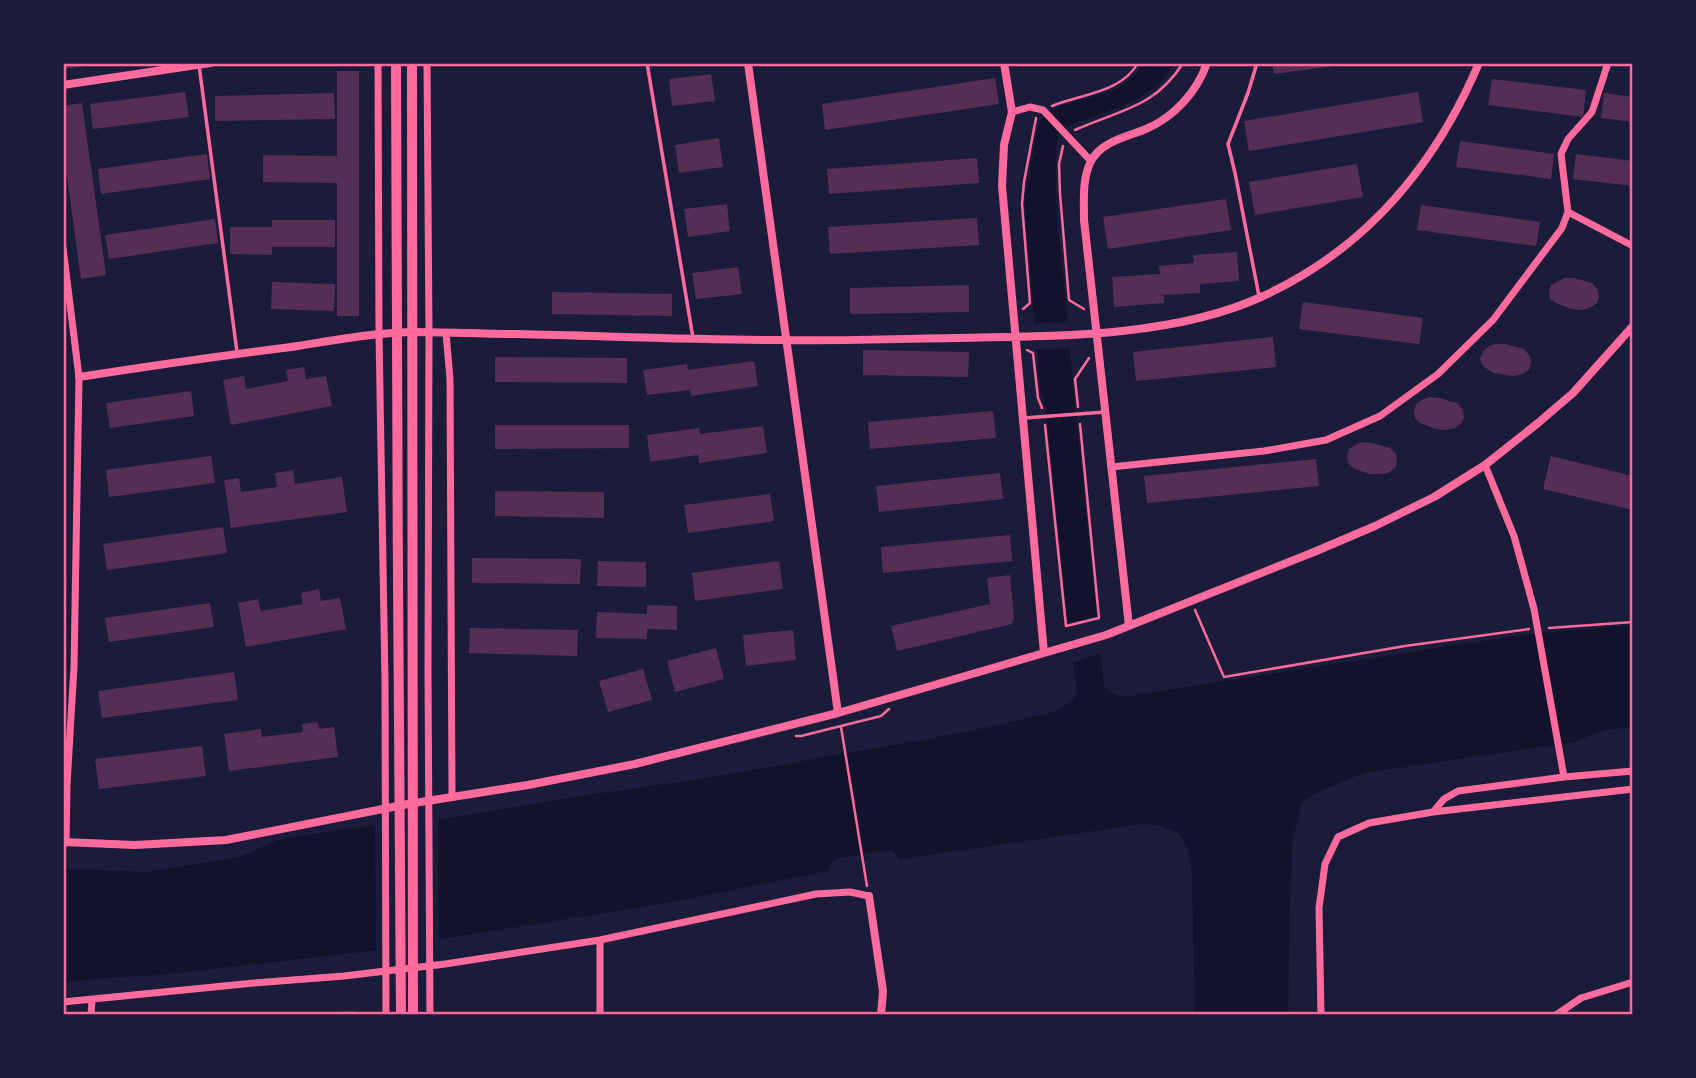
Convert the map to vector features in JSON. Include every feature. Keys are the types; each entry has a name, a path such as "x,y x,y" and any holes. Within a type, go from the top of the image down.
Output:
{"main road":[{"path":"396,63 401,1015"},
{"path":"412,63 413,1015"}],"street":[{"path":"63,85 210,63"},
{"path":"378,63 386,1015"},
{"path":"427,63 430,1015"},
{"path":"748,63 838,713"},
{"path":"1004,63 1012,112 1004,145 1002,186 1044,653"},
{"path":"1129,626 1084,220 1084,186 1091,161 1103,146 1149,128 1170,116 1188,97 1204,73 1207,63"},
{"path":"79,377 379,334 412,332 786,340 1017,341 1030,337 1078,334 1097,337 1185,321 1259,298 1289,283 1354,239 1414,178 1456,113 1479,63"},
{"path":"1111,467 1264,451 1326,440 1381,416 1438,374 1493,320 1562,228 1567,212 1561,154 1568,139 1592,112 1608,63"},
{"path":"1012,112 1030,107 1044,112 1091,161"},
{"path":"1567,212 1633,246"},
{"path":"63,248 79,377 74,667 65,842 135,845 226,841 408,804 528,785 635,764 838,713 1106,635 1375,526 1434,497 1485,465 1573,393 1633,326"},
{"path":"446,333 450,379 452,797"},
{"path":"1485,465 1514,536 1534,609 1564,777"},
{"path":"1433,812 1444,799 1458,791 1633,771"},
{"path":"1321,1015 1319,908 1325,864 1338,837 1369,822 1633,789"},
{"path":"63,1002 445,964 600,940 816,894 850,892 869,896 883,991 881,1015"},
{"path":"600,940 600,1015"},
{"path":"1556,1015 1581,998 1633,982"},
{"path":"92,1000 92,1015"}],"lane":[{"path":"646,63 693,338"},
{"path":"1257,63 1228,144 1259,298"},
{"path":"199,65 237,354"},
{"path":"1024,418 1105,412"}],"path":[{"path":"1015,317 1030,303 1022,204 1036,118 1062,102 1106,89 1123,80 1138,63"},
{"path":"1017,341 1033,353 1038,397 1044,416 1066,626 1099,618 1075,379 1097,337"},
{"path":"1192,601 1224,677 1405,646 1528,629"},
{"path":"1541,629 1633,622"},
{"path":"841,727 866,876"}],"shaded area":[{"path":"1142,63 1176,63 1157,86 1139,98 1072,124 1058,134 1056,155 1058,219 1074,400 1104,687 1123,697 1514,636 1633,625 1633,727 1605,730 1574,742 1365,773 1302,802 1293,838 1288,1015 1195,1015 1192,873 1188,850 1174,831 1143,824 899,859 892,850 834,859 828,871 682,900 370,951 159,975 63,982 63,869 146,872 240,857 278,840 403,820 445,819 707,778 966,732 1054,712 1073,701 1077,692 1046,408 1041,394 1025,198 1039,121 1053,109 1115,90 1138,71"}],"pier":[{"path":"1071,321 1073,348 1034,350 1031,324"},
{"path":"1100,615 1104,652 1070,664 1065,624"},
{"path":"403,816 438,816 439,943 376,954 375,821"}],"building":[{"path":"63,63 94,63 94,65 63,69"},
{"path":"1272,63 1341,63 1342,65 1274,74"},
{"path":"337,71 359,71 359,316 337,316 337,183 263,182 263,155 337,156"},
{"path":"711,74 715,101 672,106 669,79"},
{"path":"995,78 999,104 825,130 822,104"},
{"path":"1492,79 1586,90 1583,117 1488,105"},
{"path":"185,92 189,117 93,129 90,104"},
{"path":"1418,92 1423,122 1249,151 1244,121"},
{"path":"334,93 335,119 215,121 215,96"},
{"path":"1604,93 1633,97 1633,122 1601,118"},
{"path":"82,103 106,275 81,279 63,148 63,106"},
{"path":"719,138 723,167 679,173 675,145"},
{"path":"1460,141 1554,154 1551,179 1456,167"},
{"path":"207,154 210,179 101,194 98,169"},
{"path":"1576,154 1633,161 1633,186 1573,179"},
{"path":"977,158 979,183 829,194 827,169"},
{"path":"1357,164 1363,197 1255,215 1249,182"},
{"path":"1226,199 1231,230 1108,249 1103,217"},
{"path":"727,204 730,231 688,237 684,209"},
{"path":"1421,205 1540,222 1536,246 1417,230"},
{"path":"977,218 979,245 830,254 828,227"},
{"path":"215,219 218,243 109,259 105,235"},
{"path":"272,220 335,220 335,247 272,247 272,255 230,254 230,227 272,227"},
{"path":"1237,252 1239,281 1200,284 1200,293 1164,295 1164,303 1114,307 1112,277 1160,274 1159,266 1194,263 1193,255"},
{"path":"738,267 742,294 696,299 692,273"},
{"path":"1564,278 1592,283 1598,290 1597,303 1581,310 1571,309 1550,299 1551,285"},
{"path":"272,282 335,284 334,311 271,309"},
{"path":"969,285 969,312 850,314 850,288"},
{"path":"552,292 672,294 672,316 552,314"},
{"path":"1303,302 1423,318 1419,344 1299,329"},
{"path":"1273,337 1276,367 1136,381 1133,352"},
{"path":"1496,344 1524,349 1530,356 1529,370 1513,376 1487,369 1480,358 1483,351"},
{"path":"863,350 969,352 968,377 863,375"},
{"path":"495,357 627,358 627,383 495,382"},
{"path":"754,361 758,386 691,396 690,390 647,395 643,370 687,364 688,370"},
{"path":"304,367 306,379 326,376 332,406 231,425 223,380 244,376 246,389 288,381 286,370"},
{"path":"191,391 194,416 110,428 106,403"},
{"path":"1429,397 1457,403 1463,410 1462,423 1446,430 1420,423 1415,418 1416,404"},
{"path":"993,411 996,438 870,449 868,422"},
{"path":"495,425 629,425 629,448 495,449"},
{"path":"763,426 767,453 699,463 698,455 650,462 647,435 699,428 700,434"},
{"path":"1362,442 1390,448 1396,454 1395,468 1388,473 1369,474 1353,468 1348,463 1349,449"},
{"path":"211,456 215,483 109,497 106,470"},
{"path":"1551,456 1633,476 1633,510 1543,489"},
{"path":"1316,459 1319,486 1147,503 1144,476"},
{"path":"293,470 295,484 342,477 347,512 231,528 224,480 239,478 241,492 277,487 275,473"},
{"path":"1000,473 1003,499 879,512 876,486"},
{"path":"495,491 604,492 604,518 495,516"},
{"path":"770,494 774,521 688,533 684,505"},
{"path":"223,527 227,553 107,570 103,544"},
{"path":"1010,535 1012,561 883,573 881,547"},
{"path":"472,558 581,559 580,584 472,583"},
{"path":"598,561 646,562 646,587 597,586"},
{"path":"779,561 783,589 695,601 692,573"},
{"path":"1010,575 1014,617 1012,624 897,651 891,626 990,604 987,578"},
{"path":"319,589 321,601 340,598 346,629 246,647 238,603 258,599 261,611 303,604 301,593"},
{"path":"210,603 214,627 109,642 105,618"},
{"path":"647,605 677,606 677,630 647,629 647,639 596,638 597,612 647,614"},
{"path":"470,628 578,630 577,656 469,653"},
{"path":"793,630 796,660 746,666 743,635"},
{"path":"716,648 724,679 675,692 667,661"},
{"path":"643,669 652,700 608,712 599,681"},
{"path":"234,672 238,700 102,718 98,691"},
{"path":"318,722 319,729 334,727 338,757 229,771 224,734 261,729 262,737 303,732 302,724"},
{"path":"202,746 206,776 99,789 95,759"},
{"path":"355,1011 355,1015 316,1015 316,1013"}]}
